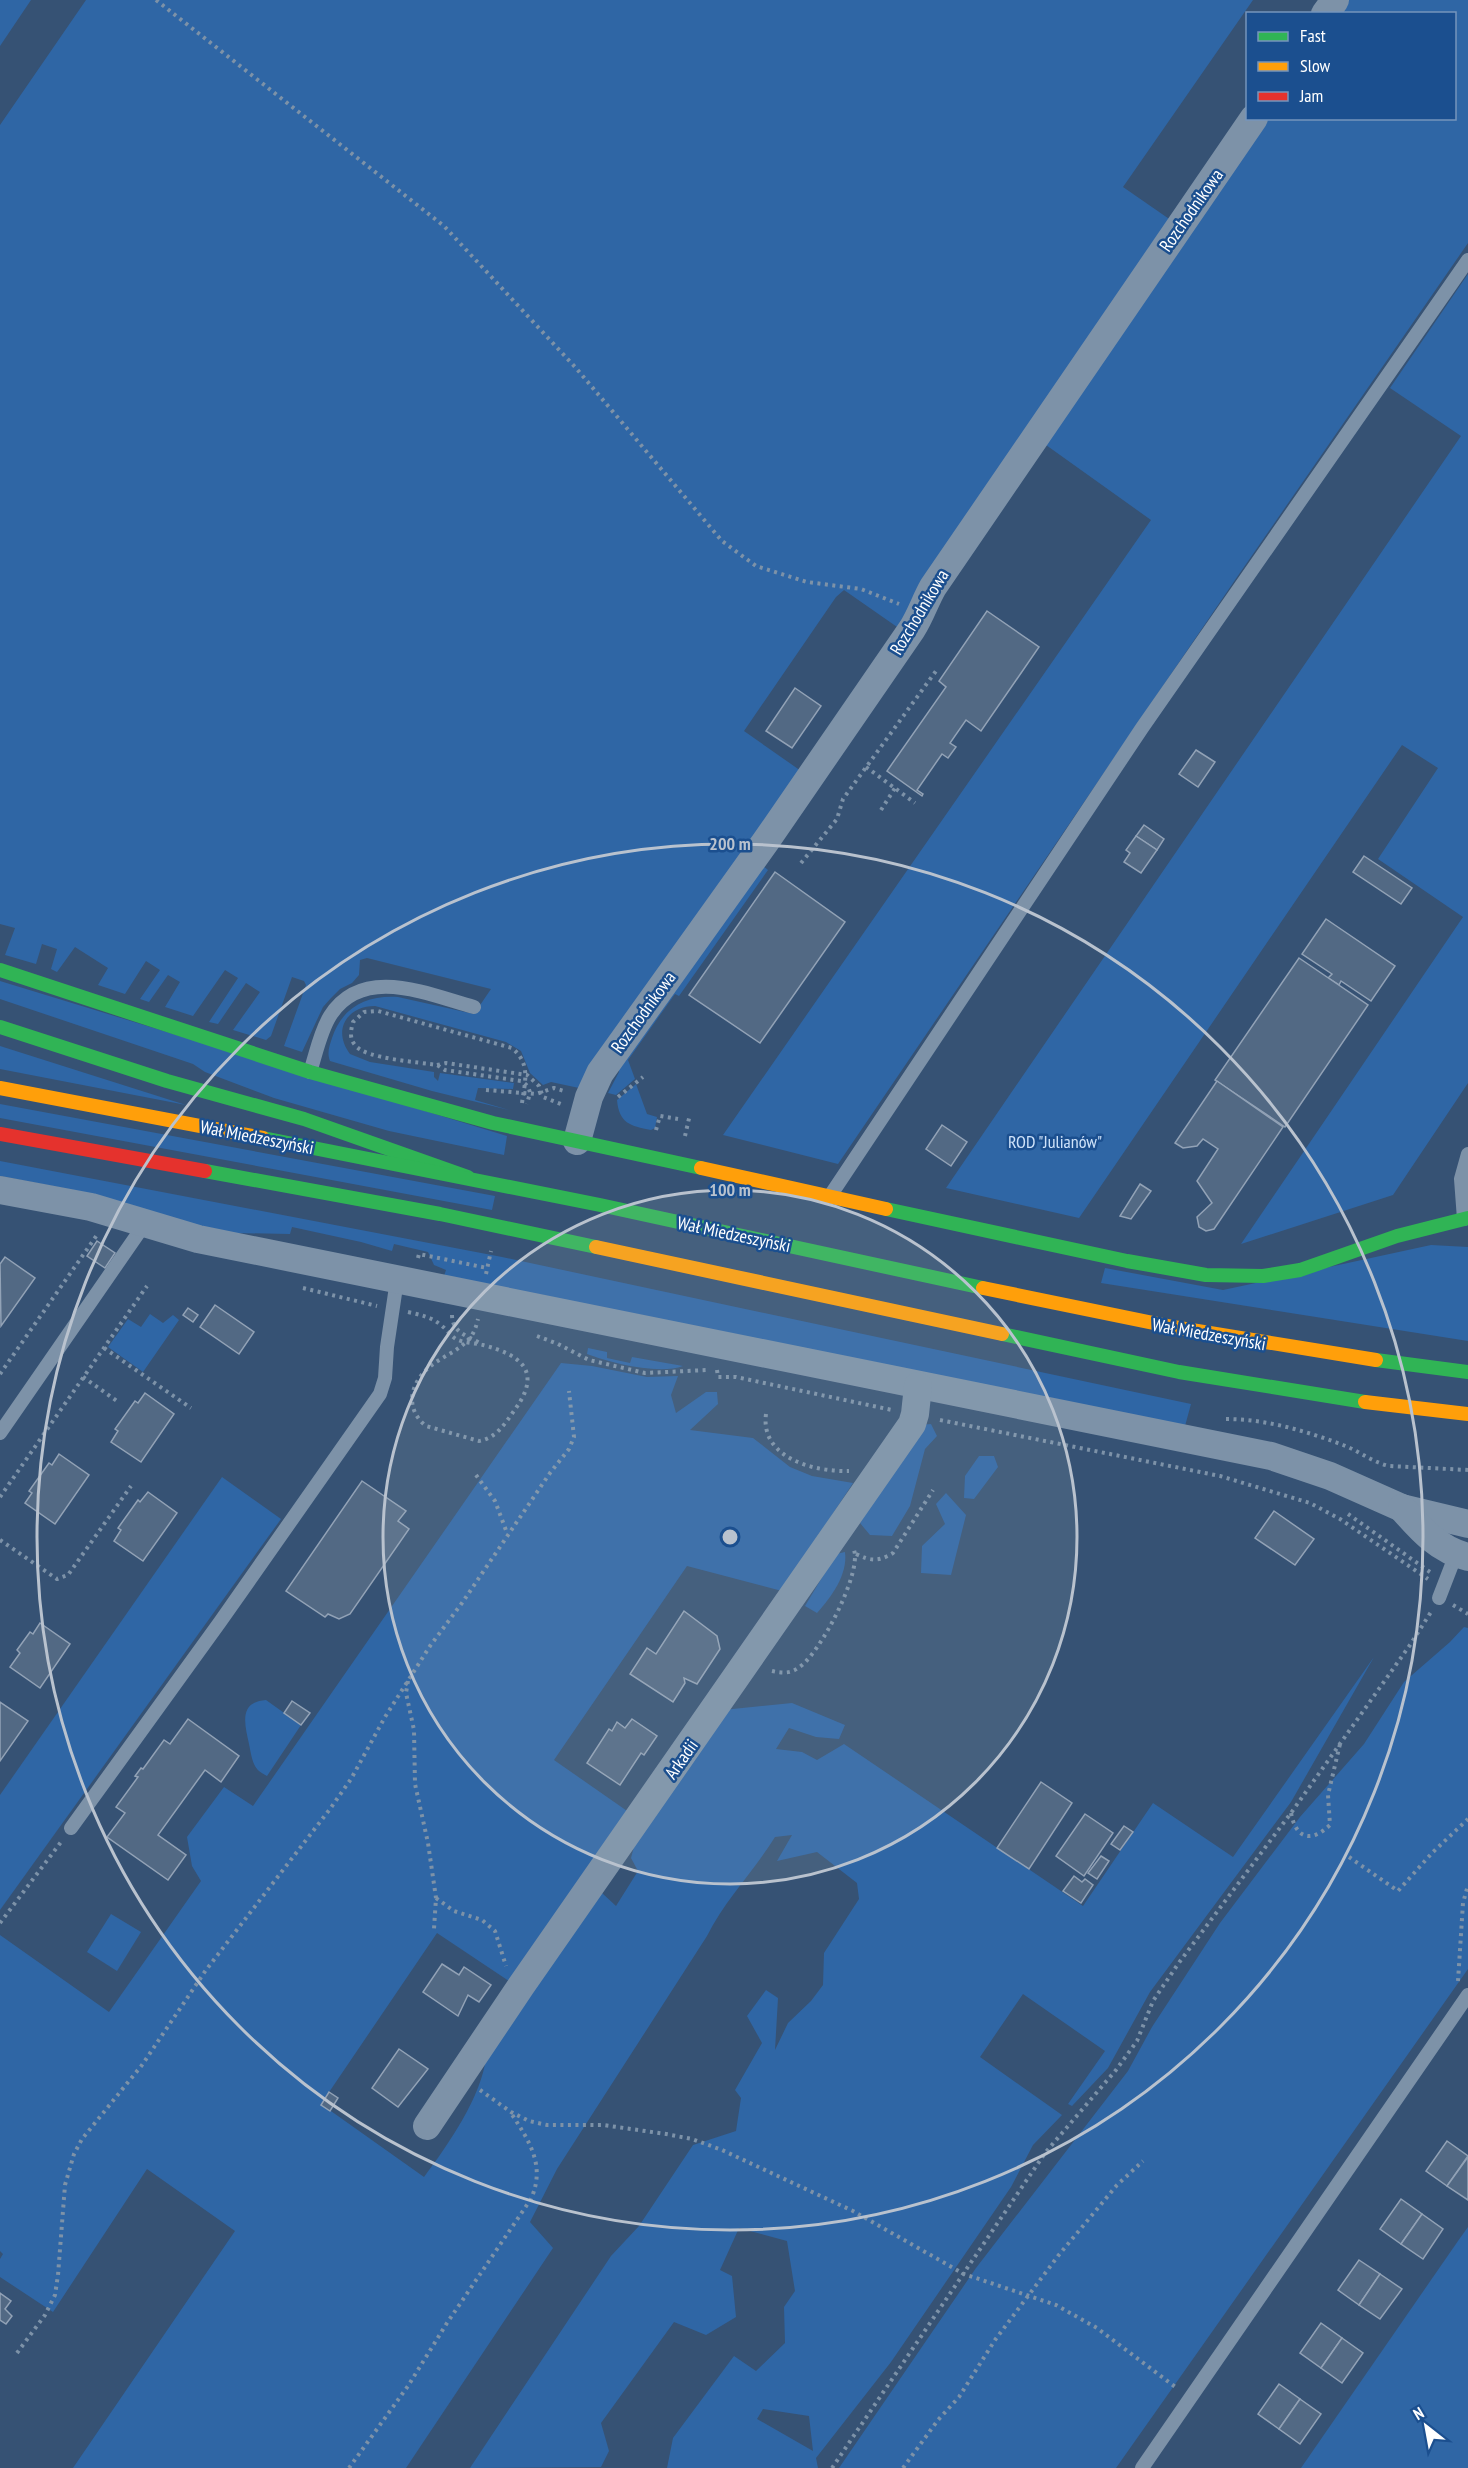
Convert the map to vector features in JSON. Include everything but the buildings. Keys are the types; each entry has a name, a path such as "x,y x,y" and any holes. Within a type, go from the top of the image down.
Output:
{"main road":[{"path":"0,970 310,1072 493,1123 1127,1261 1229,1277 1263,1276 1300,1270 1397,1236 1467,1219"},
{"path":"0,1027 167,1081 304,1119 468,1177"},
{"name":"Wał Miedzeszyński","path":"0,1089 468,1177 1176,1329 1306,1352 1468,1372"},
{"path":"0,1134 451,1216 1179,1372 1380,1404 1468,1414"}],"street":[{"name":"Rozchodnikowa","path":"577,1141 590,1102 593,1084 600,1073 766,841 922,614 924,602 933,587 1253,120"},
{"path":"0,1190 90,1207 144,1225 198,1239 1271,1456 1323,1473 1356,1490 1402,1508 1468,1524"},
{"name":"Arkadii","path":"427,2126 521,1986 912,1424 918,1386"},
{"path":"1402,1508 1428,1537 1462,1556"}],"lane":[{"path":"830,1196 1142,728 1468,260"},
{"path":"310,1072 331,1015 342,1003 369,988 385,985 398,987 474,1006"},
{"path":"1467,1219 1461,1179 1468,1154"},
{"path":"0,1433 144,1225"},
{"path":"71,1828 220,1622 380,1394 385,1378 397,1280"},
{"path":"1441,1592 1462,1556"},
{"path":"1142,2468 1468,1995"}],"path":[{"path":"156,0 444,226 576,368 722,541 756,566 807,582 861,589 922,614"},
{"path":"801,863 837,819 843,799 936,671"},
{"path":"866,767 915,803"},
{"path":"880,810 895,788"},
{"path":"531,1093 520,1081 445,1070 437,1065 446,1063 522,1074 536,1081 543,1097 551,1102 590,1102 643,1077"},
{"path":"494,1091 531,1093 554,1088 590,1102"},
{"path":"683,1143 690,1114"},
{"path":"654,1137 660,1116 678,1119"},
{"path":"0,1374 99,1231"},
{"path":"426,1255 488,1268"},
{"path":"0,1497 147,1286"},
{"path":"427,1316 429,1309"},
{"path":"452,1313 452,1323 457,1331 512,1356 527,1371 529,1382 526,1394 511,1415"},
{"path":"104,1348 191,1408"},
{"path":"715,1362 718,1377 736,1377 1220,1476 1310,1503 1340,1519 1441,1592 1410,1645 1291,1812 1178,1964 1154,2001 1137,2041 1116,2070 1045,2153 832,2468"},
{"path":"83,1377 117,1401"},
{"path":"17,2353 45,2315 55,2295 65,2185 74,2154 82,2139 142,2065 206,1970 330,1809 351,1779 409,1678 507,1533 569,1449 574,1437 569,1391"},
{"path":"766,1414 766,1433 772,1442 799,1463 813,1468 841,1472 882,1466"},
{"path":"476,1475 495,1502 507,1533"},
{"path":"0,1540 57,1579 68,1575 131,1485"},
{"path":"856,1554 870,1560 883,1559 893,1553 933,1490"},
{"path":"751,1658 773,1672 789,1673 800,1668 811,1657 846,1597 853,1578 856,1554 843,1521"},
{"path":"409,1678 406,1693 414,1730 416,1784 428,1844 435,1898 434,1929"},
{"path":"1291,1812 1297,1831 1304,1836 1322,1832 1330,1825 1328,1795 1341,1742"},
{"path":"1350,1857 1398,1891 1432,1853 1468,1819"},
{"path":"0,1923 71,1828"},
{"path":"1457,2011 1463,1903 1468,1885"},
{"path":"435,1898 454,1911 482,1920 495,1930 499,1938 503,1961 521,1986"},
{"path":"459,2079 472,2080 489,2098 529,2121 547,2125 603,2126 666,2134 712,2146 853,2211 964,2274 1056,2305 1097,2328 1190,2398"},
{"path":"350,2468 408,2386 467,2293 531,2199 536,2187 536,2154 511,2112"},
{"path":"903,2468 938,2420 959,2397 995,2340 1029,2295 1117,2185 1143,2162"}],"green space":[{"path":"0,0 31,0 0,46"},
{"path":"86,0 1253,0 1123,187 1175,223 900,629 844,590 836,597 744,731 801,771 579,1088 551,1082 543,1085 530,1073 521,1051 506,1042 375,1006 357,1010 345,1021 342,1036 350,1054 370,1062 434,1072 434,1077 438,1081 440,1073 514,1083 513,1089 478,1088 475,1100 509,1110 432,1091 330,1061 329,1047 336,1027 342,1018 357,1005 376,998 398,997 474,1014 491,989 367,958 360,960 359,975 352,983 340,989 323,1007 302,1052 284,1046 306,985 304,981 292,977 271,1036 266,1040 233,1030 260,992 246,983 218,1024 209,1022 238,978 225,970 193,1016 165,1007 180,982 168,975 149,1002 140,999 160,970 146,961 125,994 98,985 108,968 75,947 57,972 51,969 57,949 42,944 36,964 5,955 15,928 0,924 0,125"},
{"path":"1342,0 1468,0 1468,243 1235,580 838,1164 723,1135 1151,520 1039,440 1260,120 1456,120 1456,12 1334,12"},
{"name":"ROD \"Julianów\"","path":"1468,274 1468,1083 1393,1195 1241,1244 1463,917 1378,859 1438,768 1402,745 1079,1218 946,1188 1461,436 1390,388"},
{"path":"763,866 768,870 679,996 675,994 628,1060 635,1079 616,1095 608,1093 619,1072 618,1065"},
{"path":"0,981 507,1136 504,1155 389,1131 274,1098 205,1072 193,1064 0,999"},
{"path":"0,1046 186,1105 0,1069"},
{"path":"636,1084 647,1114 657,1117 655,1128 651,1130 627,1122 618,1108 617,1100"},
{"path":"0,1104 495,1196 492,1210 0,1118"},
{"path":"0,1161 502,1257 1191,1404 1185,1426 444,1276 446,1270 434,1265 428,1252 394,1244 392,1251 292,1227 290,1234 235,1233 203,1227 73,1190 0,1176"},
{"path":"1431,1245 1468,1247 1468,1341 1101,1283 1105,1268 1223,1290"},
{"path":"150,1314 163,1323 173,1315 179,1320 143,1372 108,1347 128,1319 141,1327"},
{"path":"588,1348 607,1352 607,1358 630,1363 632,1357 683,1366 661,1369 635,1367 587,1354"},
{"path":"561,1363 592,1366 647,1377 678,1376 671,1395 676,1413 706,1392 717,1392 718,1404 690,1430 753,1438 790,1467 812,1476 853,1483 782,1591 687,1566 554,1760 630,1813 515,1985 437,1933 321,2104 424,2177 463,2120 478,2088 486,2057 602,1893 616,1906 638,1871 631,1858 637,1835 723,1710 792,1703 845,1725 839,1739 816,1737 789,1728 776,1749 802,1752 817,1760 844,1744 1083,1906 1153,1803 1233,1857 1374,1657 1291,1802 1150,1992 1108,2068 1072,2106 1068,2104 1105,2051 1023,1994 980,2057 1062,2115 1033,2145 1011,2187 891,2362 816,2458 818,2468 667,2468 673,2438 734,2356 756,2371 785,2343 784,2307 795,2291 787,2241 739,2228 720,2270 732,2276 736,2317 706,2335 674,2322 601,2423 609,2451 601,2467 470,2468 611,2256 639,2226 693,2145 736,2131 741,2098 735,2090 762,2043 747,2016 766,1990 778,1998 775,2050 788,2023 811,2001 823,1985 824,1953 859,1899 857,1883 817,1852 777,1861 792,1835 775,1837 722,1910 557,2169 530,2222 553,2248 406,2468 73,2468 235,2231 147,2169 53,2312 0,2277 0,2259 3,2254 0,2251 0,1935 109,2012 201,1881 192,1866 187,1837 224,1787 253,1806","holes":["763,2409 809,2416 813,2451 757,2419"]},
{"path":"931,1424 937,1436 925,1449 910,1506 892,1536 870,1535 860,1523 920,1425"},
{"path":"979,1456 994,1456 998,1467 974,1499 964,1498 965,1476"},
{"path":"222,1477 281,1519 0,1910 0,1795"},
{"path":"946,1493 966,1515 951,1575 921,1573 922,1546 945,1524 936,1504"},
{"path":"845,1552 844,1569 828,1600 817,1613 805,1606 836,1554"},
{"path":"1464,1627 1468,1628 1468,1969 1116,2468 839,2468 976,2268 1128,2071 1152,2027 1220,1923 1300,1817 1364,1744 1404,1682"},
{"path":"266,1700 301,1725 267,1776 259,1771 253,1762 245,1722 247,1710 251,1705"},
{"path":"111,1914 141,1932 117,1971 87,1952"},
{"path":"1468,2227 1468,2468 1301,2468 1458,2241"}],"traffic: fast":[{"path":"0,970 310,1072 493,1123 701,1168"},
{"path":"0,1027 167,1081 304,1119 468,1177"},
{"path":"263,1138 600,1205 983,1288"},
{"path":"205,1171 440,1214 596,1247"},
{"path":"886,1209 1127,1261 1206,1275 1263,1276 1300,1270 1397,1236 1468,1218"},
{"path":"1002,1334 1179,1372 1365,1402"},
{"path":"1376,1360 1468,1372"}],"traffic: slow":[{"path":"0,1088 263,1138"},
{"path":"701,1168 886,1209"},
{"path":"596,1247 1002,1334"},
{"path":"983,1288 1173,1327 1376,1360"},
{"path":"1365,1402 1468,1414"}],"traffic: jam":[{"path":"0,1134 205,1171"}]}
